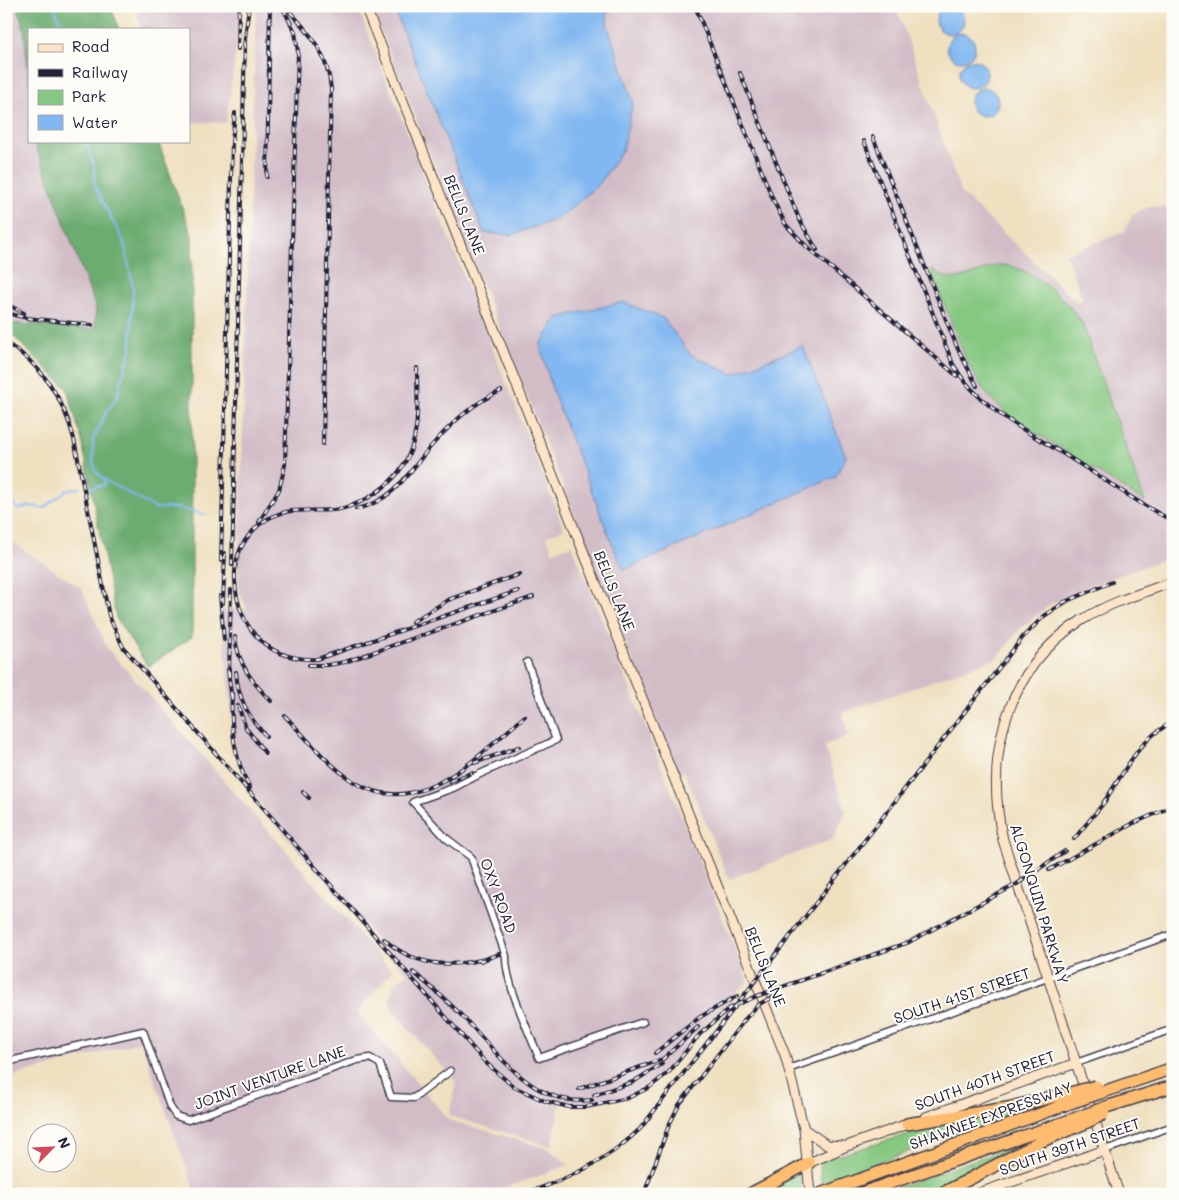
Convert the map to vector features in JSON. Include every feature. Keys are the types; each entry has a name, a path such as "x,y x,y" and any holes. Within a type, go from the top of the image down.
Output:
{"highway":[{"path":"907,1124 1071,1098 1173,1068"},
{"name":"SHAWNEE EXPRESSWAY","path":"859,1194 1081,1121 1173,1086"},
{"name":"SHAWNEE EXPRESSWAY","path":"823,1192 1071,1098"},
{"path":"941,1194 1081,1121"},
{"path":"750,1194 809,1163"}],"street":[{"name":"BELLS LANE","path":"365,6 785,1055 804,1129 809,1163 810,1194"},
{"name":"ALGONQUIN PARKWAY","path":"1119,1194 998,820 995,783 1003,727 1018,690 1041,656 1069,629 1115,602 1173,582"},
{"name":"OXY ROAD","path":"527,662 556,740 453,788 413,802 446,838 471,857 506,956 506,966 516,996 539,1058 643,1022"},
{"name":"SOUTH 41ST STREET","path":"788,1069 1173,934"},
{"name":"SOUTH 40TH STREET","path":"809,1163 847,1146 1173,1029"},
{"name":"JOINT VENTURE LANE","path":"6,1062 143,1031 170,1107 176,1116 188,1120 357,1060 370,1058 380,1064 391,1097 414,1098 450,1071"},
{"name":"SOUTH 39TH STREET","path":"976,1194 1173,1126"},
{"path":"804,1129 827,1145 847,1146"}],"shaded area":[{"path":"6,6 17,6 24,28 28,73 28,142 34,142 96,308 95,329 6,323"},
{"path":"136,6 242,6 226,123 190,122 190,28 141,28"},
{"path":"256,6 357,6 564,529 547,536 552,552 572,545 748,982 730,997 734,1002 714,1015 687,1042 681,1053 659,1077 634,1092 613,1100 597,1103 561,1102 551,1146 449,1116 456,1082 393,1011 389,1002 393,985 407,974 271,819 247,783 236,753 221,609 247,609 238,587"},
{"path":"371,6 896,6 961,193 1077,302 1083,300 1066,254 1124,232 1133,214 1151,206 1173,209 1173,556 1089,586 1049,605 1020,629 997,658 842,713 849,736 824,745 846,811 833,839 729,879 684,771 678,773"},
{"path":"6,538 82,589 107,648 392,971 357,1012 449,1120 549,1149 569,1165 488,1194 196,1194 141,1042 6,1078"}],"green space":[{"path":"17,6 111,6 119,28 28,28 28,73 24,28"},
{"path":"34,142 158,142 192,235 192,637 148,667 116,618 82,441 67,389 6,329 6,323 95,329 96,308"},
{"path":"999,265 1022,270 1046,285 1067,304 1082,323 1145,502 1008,415 985,392 968,364 931,271 934,270 949,278 957,278"},
{"path":"1055,1099 821,1183 820,1161 938,1125"},
{"path":"1022,1143 923,1194 879,1194 1016,1145"},
{"path":"801,1172 801,1191 794,1194 755,1194"}],"water":[{"path":"393,6 610,6 607,12 607,24 633,102 623,149 600,183 560,218 512,235 484,233"},
{"path":"950,6 960,10 964,20 960,30 950,34 940,30 936,20 940,10"},
{"path":"961,33 971,37 975,47 971,57 961,61 951,57 947,47 951,37"},
{"path":"973,60 983,64 987,74 983,84 973,88 963,84 959,74 963,64"},
{"path":"984,88 994,92 998,102 994,112 984,116 974,112 970,102 974,92"},
{"path":"623,302 663,318 691,355 732,374 803,346 846,457 835,477 624,570 554,395 540,345 557,318"}],"waterway":[{"path":"54,6 63,28"},
{"path":"86,142 94,167 95,187 124,242 133,287 131,349 116,399 107,411 93,440 93,463 97,473 105,480 104,485 88,488"},
{"path":"105,480 155,508 177,508 206,515"},
{"path":"6,498 18,509 30,506 44,508 66,491 80,488"}],"railway":[{"path":"238,49 239,6"},
{"path":"244,46 249,6"},
{"path":"267,177 270,6"},
{"path":"259,522 279,490 285,465 298,52 295,32 282,6"},
{"path":"695,6 774,202 786,225 807,247 957,376"},
{"path":"290,12 312,38 323,56 331,89 323,444"},
{"path":"232,565 245,40"},
{"path":"740,73 799,219 817,250"},
{"path":"221,561 232,142 235,113"},
{"path":"873,137 957,347 977,386"},
{"path":"864,141 953,364 964,380 977,395 1026,432 1090,470 1137,501 1173,521"},
{"path":"6,304 24,313"},
{"path":"6,313 27,318 92,325"},
{"path":"6,343 41,372 58,397 70,425 109,616 123,647 485,1062 514,1087 545,1101 569,1107 586,1107 628,1098 650,1087 669,1072 700,1034 730,1008 757,996 909,942 1017,884 1065,851"},
{"path":"417,368 417,421 415,434 412,446 400,470 382,488 352,506 331,510 291,511 279,514 258,526 243,545 235,567 236,589 242,613 255,635 273,650 302,659 317,659 518,591"},
{"path":"356,509 370,505 392,492 434,443 457,420 482,401 501,391"},
{"path":"223,603 225,553"},
{"path":"412,622 448,600 520,574"},
{"path":"1062,603 1112,582"},
{"path":"229,677 231,590"},
{"path":"220,596 224,640"},
{"path":"309,665 328,665 345,662 533,597"},
{"path":"524,1194 586,1168 627,1141 640,1129 1023,637 1044,616 1067,601"},
{"path":"235,637 239,656 247,672 271,701"},
{"path":"228,670 232,701"},
{"path":"236,672 239,690 245,707 254,722 266,736"},
{"path":"232,694 234,742 240,766 250,788"},
{"path":"238,706 246,728 265,753"},
{"path":"285,716 326,759 354,782 378,792 402,794 425,789 447,779 468,765 525,716"},
{"path":"1103,803 1141,747 1161,729 1173,722"},
{"path":"474,763 519,747"},
{"path":"450,781 472,773"},
{"path":"303,792 309,798"},
{"path":"1074,839 1107,799"},
{"path":"1049,870 1132,824 1173,806"},
{"path":"384,939 395,948 419,960 444,964 485,959"},
{"path":"480,961 499,954"},
{"path":"413,972 458,1012 504,1061 535,1087 552,1095 571,1100 592,1100"},
{"path":"644,1194 669,1125 679,1105 746,1018 758,1005 775,995"},
{"path":"655,1053 700,1017 737,996"},
{"path":"579,1089 663,1059 698,1027"},
{"path":"594,1095 633,1082 662,1064"}]}
